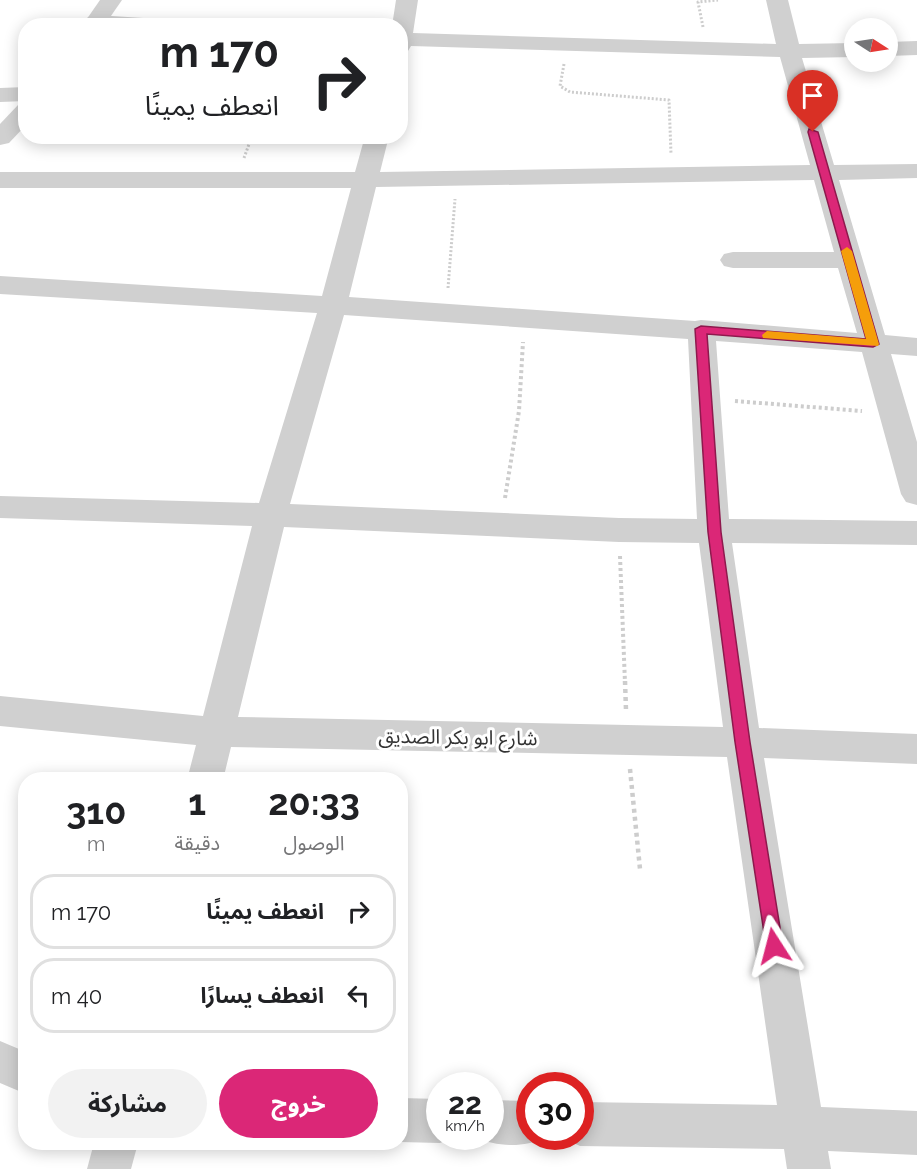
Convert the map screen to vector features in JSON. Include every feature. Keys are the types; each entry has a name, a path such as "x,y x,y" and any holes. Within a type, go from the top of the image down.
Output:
{"street":[{"path":"99,18 111,0"},
{"path":"404,18 407,0"},
{"path":"777,0 789,51 873,344 896,414 917,494"},
{"path":"408,41 789,51 844,50"},
{"path":"898,49 917,48"},
{"path":"0,95 18,94"},
{"path":"0,138 18,119"},
{"path":"207,772 271,515 333,306 375,144"},
{"path":"0,180 366,180 917,171"},
{"path":"733,260 849,260"},
{"path":"0,285 446,312 917,346"},
{"path":"701,329 714,532 743,742 809,1169"},
{"path":"0,507 271,515 619,530 917,533"},
{"name":"شارع ابو بكر الصديق","path":"0,711 217,732 743,742 917,749"},
{"path":"0,1062 18,1070"},
{"path":"408,1120 426,1121"},
{"path":"594,1124 802,1128 917,1133"},
{"path":"109,1169 114,1150"}],"path":[{"path":"707,48 698,3 718,0"},
{"path":"567,44 560,86 570,93 669,100 672,175"},
{"path":"446,312 456,179"},
{"path":"501,526 519,411 525,318"},
{"path":"705,399 896,414"},
{"path":"619,530 627,740 640,870"}],"slow traffic":[{"path":"767,335 873,344 847,251"}],"route":[{"path":"774,946 714,532 701,329 873,344 813,132"}]}
